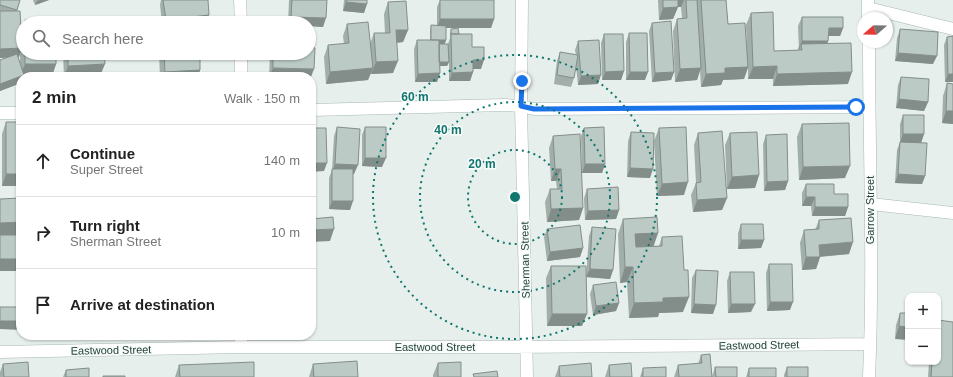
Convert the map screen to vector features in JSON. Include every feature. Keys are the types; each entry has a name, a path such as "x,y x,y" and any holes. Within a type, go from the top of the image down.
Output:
{"street":[{"path":"240,0 241,16"},
{"name":"Sherman Street","path":"522,0 521,106 527,377"},
{"path":"868,9 953,29"},
{"name":"Garrow Street","path":"868,48 871,204 869,377"},
{"path":"241,60 241,72"},
{"path":"316,110 504,105 521,106 534,109 869,107"},
{"path":"0,113 16,113"},
{"path":"871,204 953,213"},
{"name":"Eastwood Street","path":"0,352 241,341 527,347 870,344"}],"building":[{"path":"0,0 20,0 17,10 0,5"},
{"path":"163,0 208,0 209,15 165,16"},
{"path":"292,0 327,0 326,18 316,18 316,16 291,16"},
{"path":"347,0 367,0 367,4 346,2"},
{"path":"440,0 494,0 494,19 440,19"},
{"path":"663,0 678,0 678,7 663,8"},
{"path":"686,0 697,0 701,68 680,69 677,19 687,18"},
{"path":"701,0 726,0 728,24 745,23 748,67 725,68 725,73 706,74"},
{"path":"406,1 408,30 396,30 398,61 376,62 374,33 390,33 388,2"},
{"path":"0,11 20,11 20,16 16,16 16,48 0,49"},
{"path":"773,12 774,51 802,50 801,44 851,43 852,72 777,74 777,66 753,67 751,13"},
{"path":"802,17 843,17 843,28 829,28 828,41 802,41"},
{"path":"671,21 674,72 655,73 652,23"},
{"path":"368,22 373,68 330,72 328,45 349,43 347,24"},
{"path":"431,25 446,26 446,40 431,40"},
{"path":"458,28 459,34 451,34 451,29"},
{"path":"900,29 938,32 937,56 898,53"},
{"path":"629,33 647,33 648,72 630,72"},
{"path":"451,34 472,34 472,47 484,47 484,60 473,60 473,72 452,73"},
{"path":"604,34 623,34 624,71 605,72"},
{"path":"953,36 953,74 948,74 947,37"},
{"path":"417,40 439,40 440,73 418,74"},
{"path":"599,40 601,75 581,76 578,41"},
{"path":"439,44 448,44 449,62 439,62"},
{"path":"560,52 578,55 574,78 557,75"},
{"path":"16,54 16,60 19,60 23,72 16,72 16,78 0,84 0,60"},
{"path":"25,60 56,60 56,64 25,64"},
{"path":"68,60 105,60 105,64 68,66"},
{"path":"164,60 200,60 200,70 165,72"},
{"path":"273,60 314,60 314,69 273,68"},
{"path":"901,77 929,79 928,102 899,99"},
{"path":"947,83 953,84 953,111 946,111"},
{"path":"903,115 924,115 924,134 903,134"},
{"path":"6,122 16,122 16,174 6,174"},
{"path":"849,123 850,166 803,167 802,124"},
{"path":"337,127 360,129 358,165 335,164"},
{"path":"365,127 386,127 386,158 365,158"},
{"path":"604,127 605,164 585,164 584,128"},
{"path":"686,127 688,182 662,184 659,128"},
{"path":"316,128 326,128 327,163 316,163"},
{"path":"722,131 727,198 697,200 696,183 701,182 698,133"},
{"path":"631,132 654,133 653,169 630,168"},
{"path":"757,132 759,175 732,177 730,133"},
{"path":"580,134 583,208 551,209 550,189 562,189 561,169 555,169 553,136"},
{"path":"787,134 788,181 767,182 766,135"},
{"path":"900,142 927,143 925,176 898,174"},
{"path":"332,169 353,169 353,201 332,201"},
{"path":"806,184 834,184 834,194 848,194 848,207 815,207 815,197 806,197"},
{"path":"618,187 619,210 588,211 587,189"},
{"path":"16,198 16,222 0,223 0,199"},
{"path":"333,217 334,229 316,230 316,219"},
{"path":"657,217 658,233 635,234 636,247 662,246 662,237 682,236 684,270 688,270 689,297 663,298 663,302 634,303 633,267 625,267 623,219"},
{"path":"851,218 853,242 819,245 820,257 806,257 804,230 819,229 819,220"},
{"path":"741,224 763,224 764,240 741,240"},
{"path":"580,225 583,248 550,252 547,229"},
{"path":"592,227 616,229 613,270 590,269"},
{"path":"0,235 16,235 16,259 0,259"},
{"path":"769,264 792,264 793,302 770,302"},
{"path":"551,266 586,266 587,314 552,314"},
{"path":"696,270 718,271 716,305 694,304"},
{"path":"730,272 754,272 755,304 731,304"},
{"path":"616,282 619,303 596,306 593,285"},
{"path":"0,307 16,307 16,321 0,321"},
{"path":"900,313 905,313 905,327 899,326"},
{"path":"941,320 953,322 953,377 931,377 932,365 941,365"},
{"path":"710,354 712,377 679,377 678,365 702,363 701,355"},
{"path":"357,361 358,377 314,377 313,364"},
{"path":"28,362 29,377 4,377 3,364"},
{"path":"254,362 254,377 180,377 179,365"},
{"path":"461,362 461,377 438,377 438,363"},
{"path":"591,363 592,377 560,377 559,366"},
{"path":"631,363 632,377 610,377 609,365"},
{"path":"666,367 666,377 643,377 643,368"},
{"path":"715,367 737,367 737,377 716,377"},
{"path":"787,367 808,367 808,377 787,377"},
{"path":"89,368 89,377 66,377 66,370"},
{"path":"749,368 776,368 776,377 749,377"},
{"path":"497,371 498,377 474,377 473,374"},
{"path":"125,376 125,377 103,377"}],"route":[{"path":"522,81 521,106 534,109 856,107"}]}
